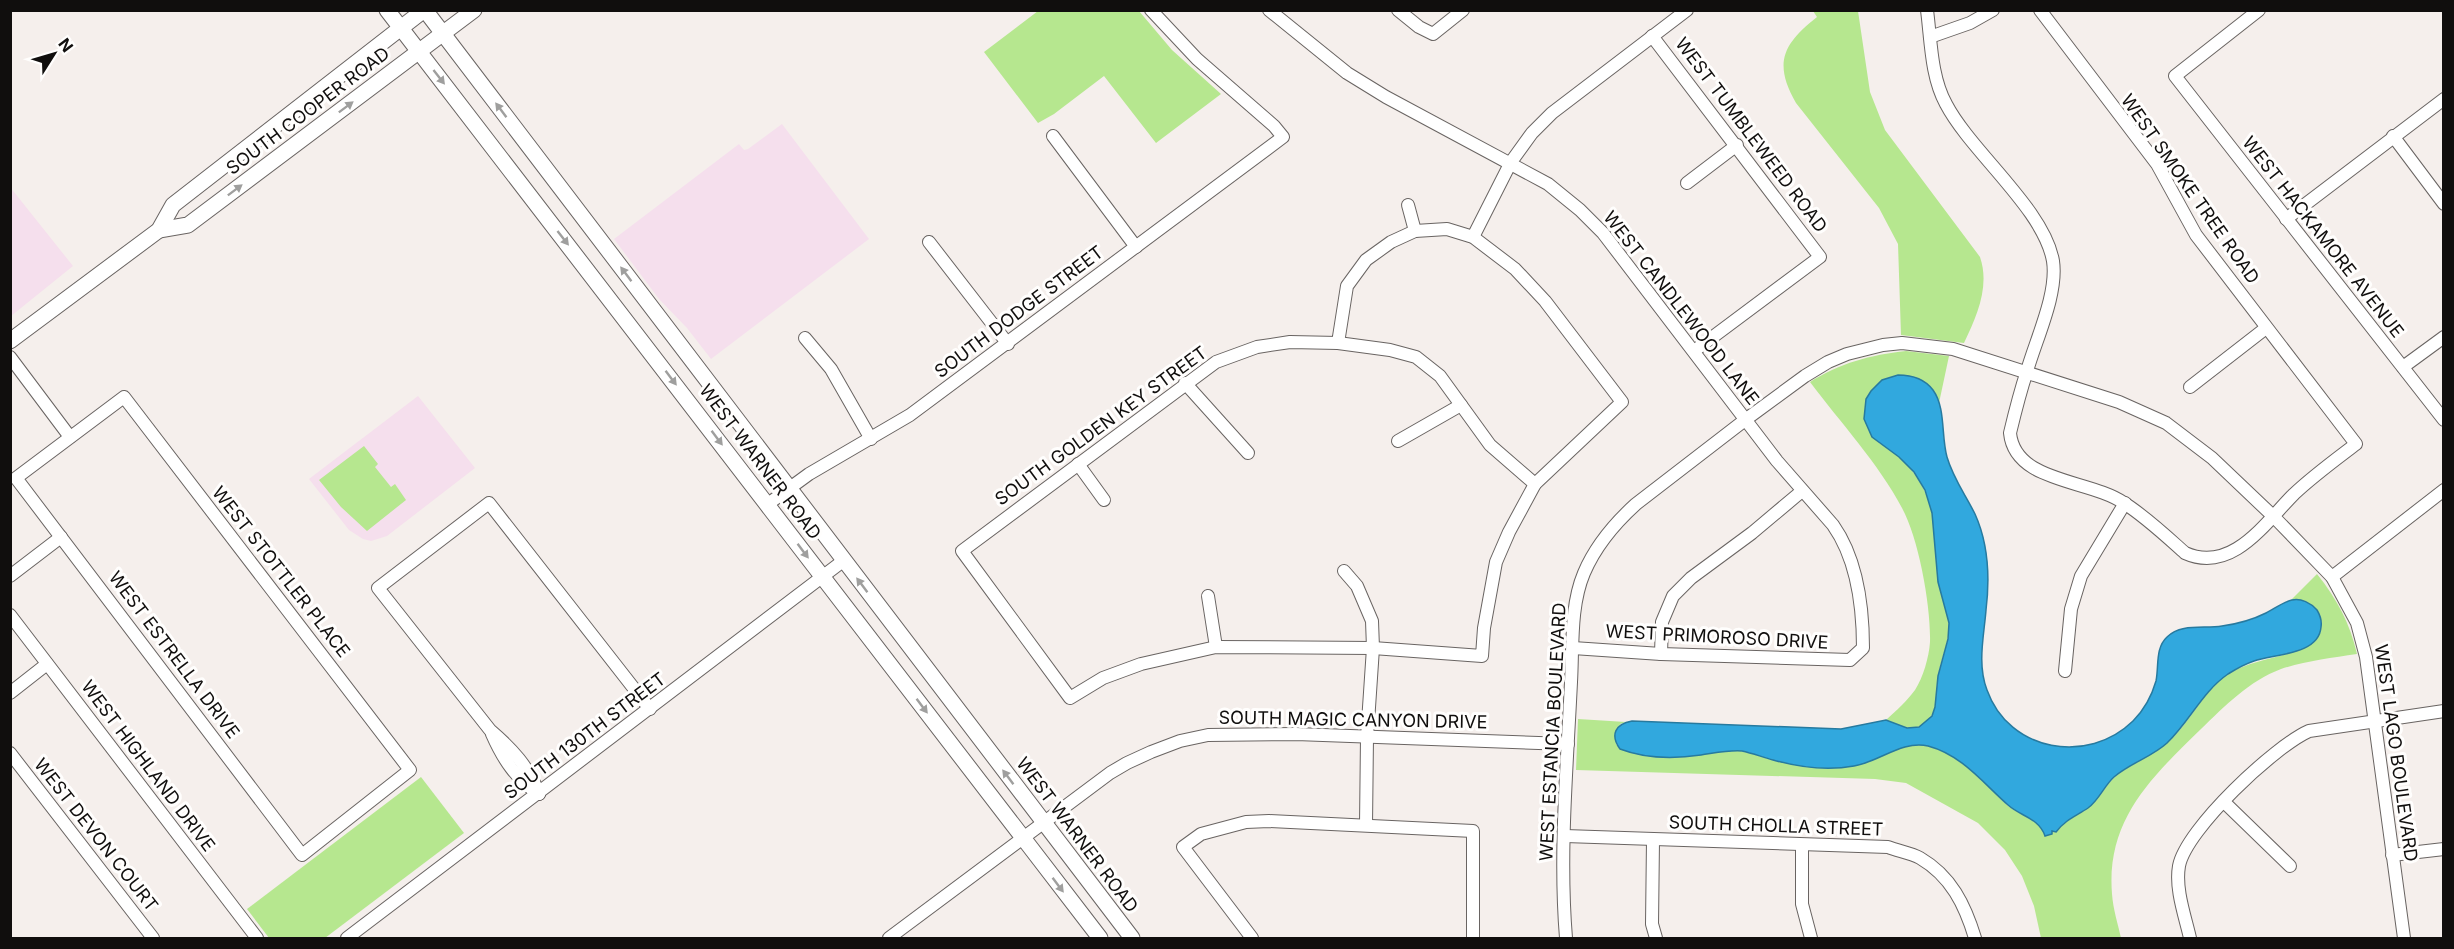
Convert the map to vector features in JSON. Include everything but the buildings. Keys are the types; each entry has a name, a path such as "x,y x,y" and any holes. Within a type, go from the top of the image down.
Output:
{"main road":[{"name":"WEST WARNER ROAD","path":"387,10 1100,939"},
{"name":"WEST WARNER ROAD","path":"424,10 1132,939"},
{"name":"SOUTH COOPER ROAD","path":"10,341 159,230 173,205 424,10"},
{"name":"SOUTH COOPER ROAD","path":"159,230 188,225 474,10"},
{"path":"643,341 661,321"}],"street":[{"name":"SOUTH DODGE STREET","path":"768,504 840,455 910,415 1283,137 1274,126 1197,59 1151,10"},
{"name":"WEST CANDLEWOOD LANE","path":"1269,10 1347,73 1386,97 1548,183 1603,233 1745,420 1841,536 1852,560 1863,635 1863,648 1858,654"},
{"path":"1398,10 1419,27 1433,34 1463,10"},
{"path":"1473,237 1511,162 1532,133 1552,113 1687,10"},
{"path":"1927,10 1938,85 1945,102 2038,225 2053,261 2053,283 2010,433 2015,452 2027,466 2045,474 2105,492 2125,503 2185,553 2195,558 2210,559 2237,550 2274,517"},
{"path":"1930,37 1970,23 1993,10"},
{"name":"WEST SMOKE TREE ROAD","path":"2040,10 2157,165 2196,235 2355,444 2309,480 2274,517"},
{"name":"WEST HACKAMORE AVENUE","path":"2259,10 2175,76 2444,420"},
{"name":"WEST TUMBLEWEED ROAD","path":"1653,36 1820,257 1694,351"},
{"path":"2286,219 2444,99"},
{"path":"1053,136 1136,247"},
{"path":"2393,136 2444,204"},
{"path":"1687,183 1737,145"},
{"path":"1408,205 1415,231"},
{"path":"1208,596 1216,647 1373,648 1482,656 1496,562 1535,484 1622,402 1545,301 1515,268 1473,237 1447,229 1415,231 1391,242 1366,260 1347,286 1338,343 1390,350 1416,357 1440,376 1490,445 1535,484"},
{"path":"929,242 1008,344"},
{"path":"2190,387 2266,327"},
{"path":"2403,368 2444,337"},
{"path":"805,338 831,369 871,439"},
{"name":"SOUTH GOLDEN KEY STREET","path":"1216,647 1141,664 1103,678 1070,698 962,551 1216,362 1257,347 1290,342 1338,343"},
{"name":"WEST LAGO BOULEVARD","path":"1745,420 1805,376 1846,354 1874,346 1902,343 1929,345 1953,349 2119,402 2166,423 2212,458 2274,517 2331,577 2349,605 2361,635 2404,939"},
{"path":"10,357 70,437"},
{"path":"1185,383 1248,453"},
{"name":"WEST STOTTLER PLACE","path":"70,437 124,397 410,770 302,855"},
{"path":"1398,441 1461,405"},
{"name":"WEST ESTANCIA BOULEVARD","path":"1566,939 1565,836 1568,744 1575,606 1583,574 1611,529 1636,504 1745,420"},
{"name":"WEST ESTRELLA DRIVE","path":"70,437 16,478 302,855"},
{"path":"1078,464 1104,500"},
{"path":"1661,654 1662,622 1673,596 1691,578 1752,533 1802,490"},
{"path":"2331,577 2444,490"},
{"path":"539,794 532,777 510,747 490,730 378,588 489,503 650,709"},
{"path":"2065,671 2071,609 2081,576 2125,503"},
{"path":"10,576 61,537"},
{"name":"SOUTH 130TH STREET","path":"346,939 843,561"},
{"path":"1344,571 1357,586 1372,621 1366,825"},
{"name":"WEST HIGHLAND DRIVE","path":"10,615 257,939"},
{"name":"WEST PRIMOROSO DRIVE","path":"1573,648 1661,654 1846,660 1858,654"},
{"path":"10,693 47,664"},
{"path":"2190,939 2178,885 2179,865 2186,847 2196,831 2271,756 2296,736 2308,731 2444,711"},
{"name":"SOUTH MAGIC CANYON DRIVE","path":"889,939 1127,763 1180,741 1208,735 1234,733 1568,744"},
{"name":"WEST DEVON COURT","path":"10,753 153,939"},
{"path":"2224,802 2290,866"},
{"path":"1252,939 1183,847 1202,834 1246,822 1269,820 1473,831 1473,939"},
{"name":"SOUTH CHOLLA STREET","path":"1565,836 1888,847 1920,858 1949,881 1966,909 1975,939"},
{"path":"1653,840 1653,924 1656,939"},
{"path":"1802,845 1802,904 1811,939"},
{"path":"2392,855 2444,849"}],"shaded area":[{"path":"782,124 869,239 711,359 687,328 659,299 614,239 739,144 744,150 748,149"},
{"path":"10,187 73,266 11,316 10,316"},
{"path":"418,396 475,468 387,536 371,541 363,539 349,530 309,479"}],"green space":[{"path":"1038,11 1139,11 1172,50 1221,94 1156,143 1104,76 1054,114 1038,123 984,52"},
{"path":"1813,11 1858,11 1870,92 1885,130 1980,257 1984,279 1981,301 1964,343 1901,335 1898,244 1879,208 1796,103 1789,89 1785,76 1785,55 1796,36 1817,17"},
{"path":"1906,351 1949,356 1939,403 1930,387 1882,380 1871,391 1879,443 1903,460 1921,483 1929,501 1934,520 1938,578 1949,622 1947,643 1938,676 1935,708 1925,723 1916,728 1901,726 1886,720 1905,702 1918,685 1927,661 1930,642 1926,592 1914,537 1902,508 1882,475 1810,382 1856,361"},
{"path":"364,446 378,464 375,467 391,487 395,484 406,500 367,531 341,507 319,480"},
{"path":"2317,574 2342,612 2357,654 2290,666 2258,680 2219,712 2150,783 2136,801 2116,843 2112,867 2112,894 2121,938 2041,938 2034,906 2022,876 2005,850 1978,823 1906,783 1875,779 1576,770 1578,719 1626,722 1620,724 1616,744 1620,749 1640,755 1660,757 1741,751 1792,764 1834,768 1863,764 1908,746 1927,746 1961,763 2007,805 2038,825 2045,835 2051,831 2056,832 2067,821 2089,807 2122,771 2166,744 2183,727 2220,680 2240,668 2299,650 2315,640 2320,632 2320,615 2304,601 2291,600"},
{"path":"421,777 464,833 325,938 269,938 247,909"}],"water":[{"path":"1898,375 1922,380 1933,390 1940,405 1947,457 1975,514 1986,549 1988,585 1982,650 1984,680 1998,711 2013,727 2031,739 2051,745 2073,747 2094,743 2115,735 2133,721 2144,707 2156,681 2158,658 2163,641 2179,630 2239,623 2266,613 2285,602 2299,600 2312,605 2317,610 2321,623 2318,636 2304,648 2254,661 2228,674 2203,698 2167,743 2120,772 2110,781 2092,805 2067,821 2056,832 2052,831 2052,834 2045,836 2034,821 2008,805 1962,763 1928,746 1909,746 1863,764 1833,768 1792,765 1742,751 1670,757 1640,755 1620,749 1615,739 1616,731 1626,722 1632,721 1841,729 1886,720 1907,728 1919,727 1932,716 1938,676 1948,639 1949,623 1938,582 1932,513 1925,490 1914,472 1899,457 1872,437 1864,419 1866,399 1871,391 1882,380"}]}
